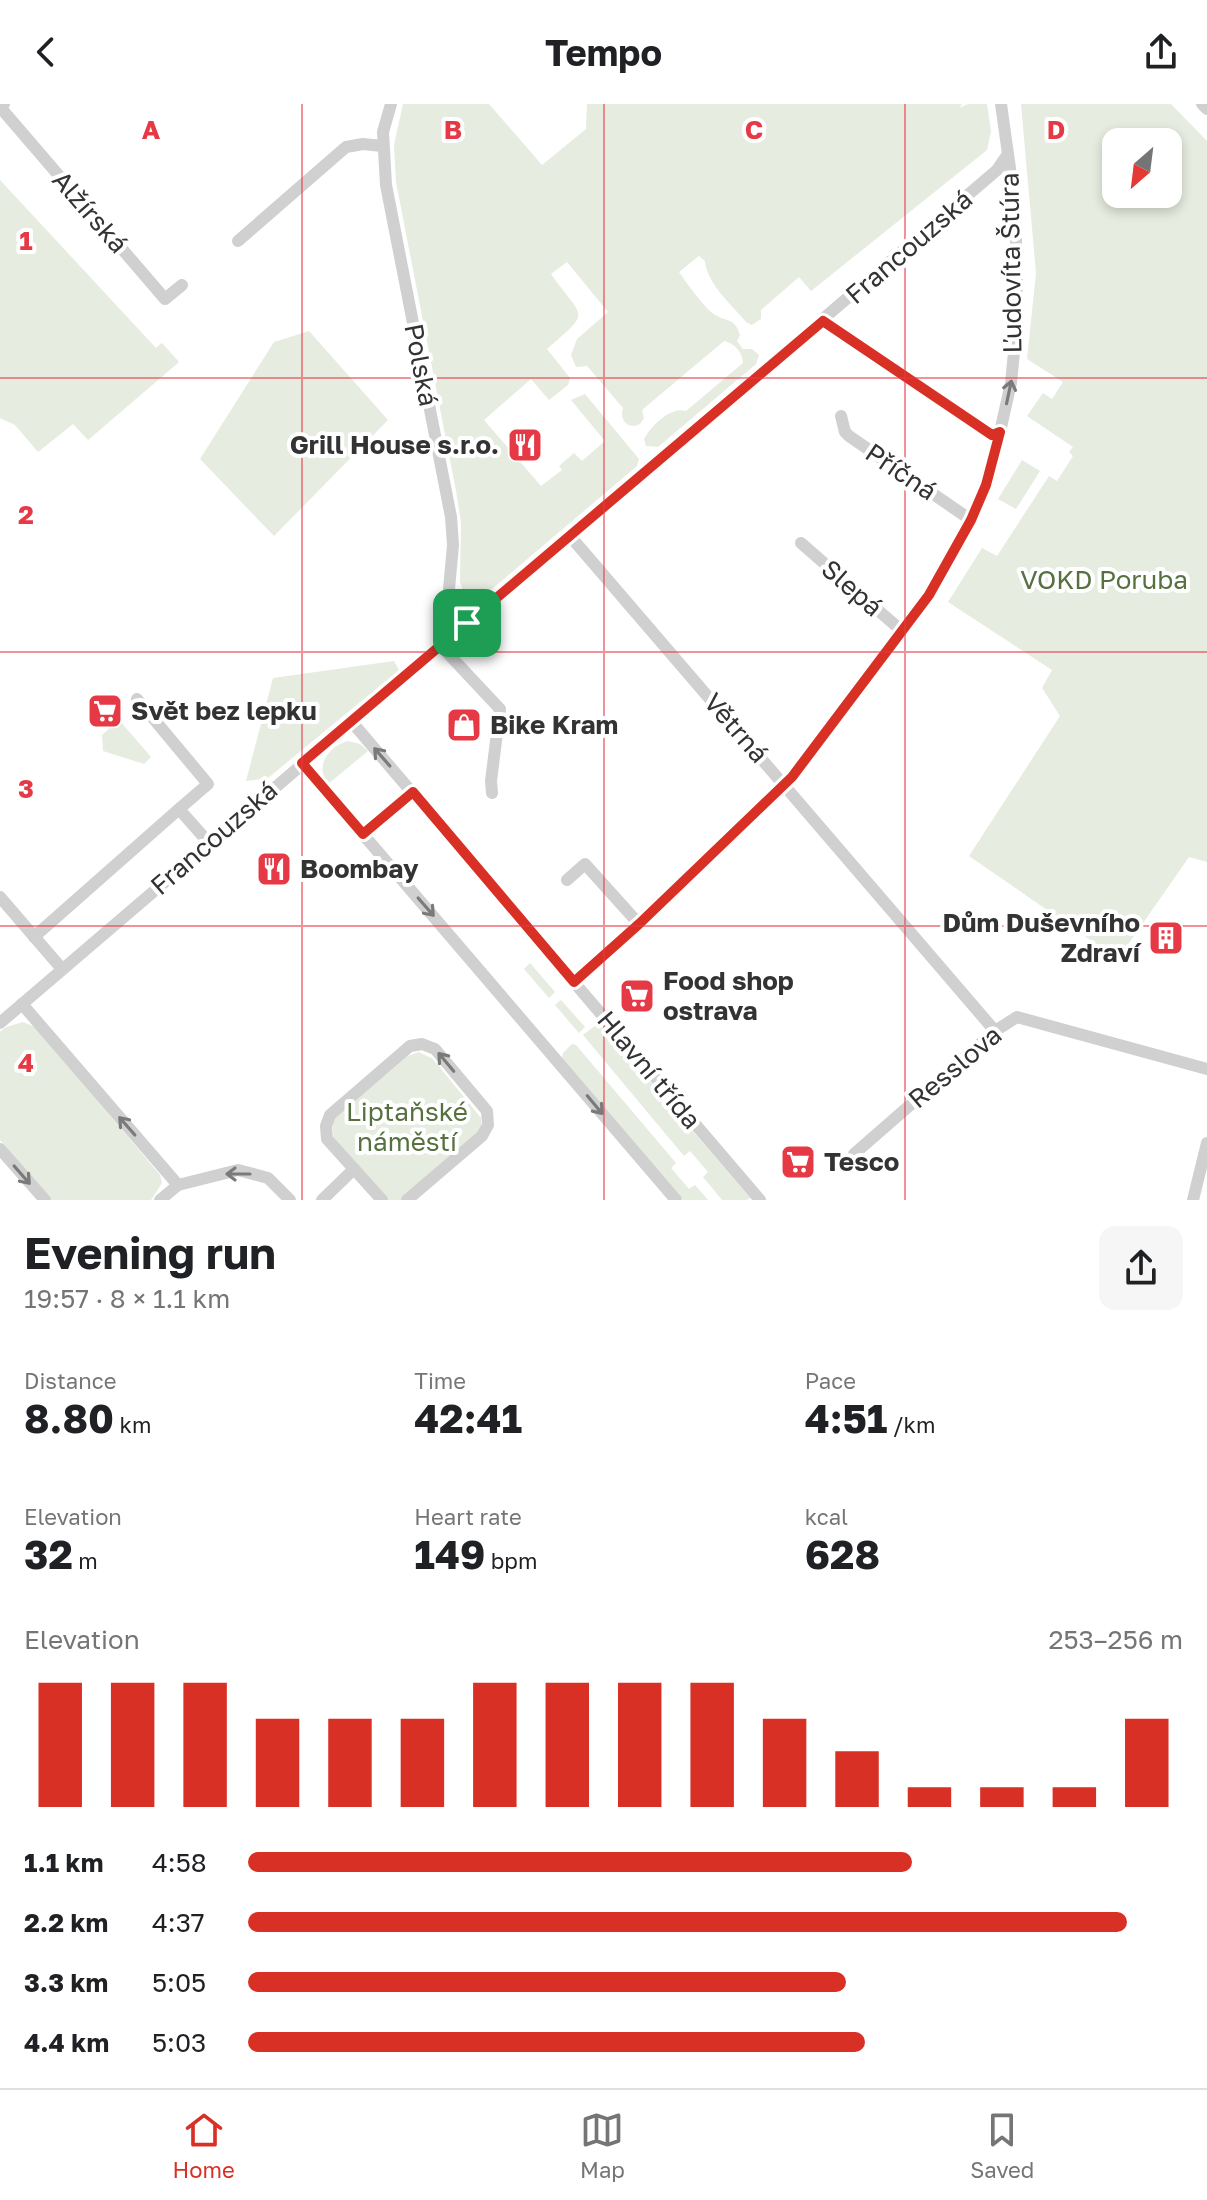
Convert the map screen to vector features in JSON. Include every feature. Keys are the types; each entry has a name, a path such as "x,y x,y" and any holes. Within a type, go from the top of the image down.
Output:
{"street":[{"name":"Polská","path":"391,104 382,146 388,197 451,517 450,597 467,623"},
{"path":"1001,104 1008,154"},
{"path":"1202,104 1207,109"},
{"name":"Alžírská","path":"2,106 165,299 182,285"},
{"path":"238,241 346,147 363,144 382,146"},
{"name":"Francouzská","path":"0,1023 823,321 997,170 1008,154"},
{"name":"Ľudovíta Štúra","path":"574,982 785,785 929,595 971,520 986,485 1011,383 1016,332 1016,249 1008,154"},
{"path":"823,321 992,435 1000,432"},
{"name":"Příčná","path":"841,416 849,436 971,520"},
{"name":"Větrná","path":"570,536 995,1031"},
{"name":"Slepá","path":"801,543 903,632"},
{"path":"440,645 500,709 492,793"},
{"path":"34,937 208,784 137,699"},
{"name":"Hlavní třída","path":"351,721 760,1200"},
{"path":"302,763 676,1200"},
{"path":"363,834 413,792"},
{"path":"179,809 209,843"},
{"path":"567,880 585,864 639,924"},
{"path":"0,897 62,969"},
{"path":"22,1004 178,1185"},
{"name":"Resslova","path":"854,1154 995,1031 1017,1017 1207,1069"},
{"path":"382,1200 327,1139 326,1126 330,1115 410,1046 422,1044 435,1049 487,1111 488,1125 482,1136 407,1200"},
{"path":"1193,1200 1207,1143"},
{"path":"0,1149 45,1200"},
{"path":"322,1200 354,1169"},
{"path":"160,1200 178,1185 238,1170 268,1178 290,1200"}],"green space":[{"path":"403,104 489,104 542,165 586,129 587,104 962,104 959,108 968,104 987,104 991,131 987,150 811,291 799,277 761,310 761,319 752,325 721,294 710,278 705,261 699,256 679,272 713,314 736,326 740,335 737,341 743,349 752,349 759,355 756,364 658,447 646,446 644,439 651,428 674,411 686,411 743,363 739,352 735,346 724,341 642,410 644,418 640,424 628,425 622,416 623,408 587,366 576,367 571,355 577,339 608,312 567,262 551,274 578,313 572,327 547,349 570,378 568,385 549,400 531,379 484,420 541,486 562,470 559,466 574,453 582,461 605,441 571,400 585,394 639,459 637,466 485,595 478,597 463,590 460,582 461,522 396,182 394,145"},
{"name":"VOKD Poruba","path":"1021,104 1171,104 1207,141 1207,862 1189,857 1118,959 969,856 1060,716 1042,688 1052,670 948,602 982,548 997,556 1049,476 1057,481 1073,456 1069,452 1073,447 1027,416 1043,393 1052,399 1063,382 1027,359 1036,273"},
{"path":"0,180 156,348 162,343 179,362 88,440 73,424 38,452 15,425 0,418"},
{"path":"309,331 388,420 274,536 200,459 274,342"},
{"path":"1022,460 1040,471 1016,509 998,499"},
{"path":"394,661 399,670 268,778 246,781 273,678"},
{"path":"119,720 151,757 144,764 103,751 102,735"},
{"path":"348,741 360,744 368,751 328,784 323,764 335,747"},
{"path":"530,963 555,992 549,998 524,969"},
{"path":"561,1000 585,1027 579,1033 555,1005"},
{"path":"23,1022 35,1027 160,1175 162,1183 151,1200 51,1200 0,1140 0,1032"},
{"path":"596,1025 602,1025 750,1198 722,1200 703,1177 708,1172 690,1151 684,1156 583,1035"},
{"path":"572,1044 676,1163 671,1168 689,1189 695,1185 708,1200 683,1200 562,1058"},
{"name":"Liptaňské náměstí","path":"419,1052 433,1059 481,1118 481,1129 475,1140 402,1200 387,1200 334,1141 332,1121 408,1056"}],"place":[{"name":"Grill House s.r.o.","path":"525,445"},
{"name":"Svět bez lepku","path":"105,711"},
{"name":"Bike Kram","path":"464,725"},
{"name":"Boombay","path":"274,869"},
{"name":"Dům Duševního Zdraví","path":"1166,938"},
{"name":"Food shop ostrava","path":"637,996"},
{"name":"Tesco","path":"798,1162"}],"route":[{"path":"823,321 992,435 1000,432 986,485 949,562 903,632 792,777 574,982 413,792 363,834 302,763 467,623 823,321"}]}
